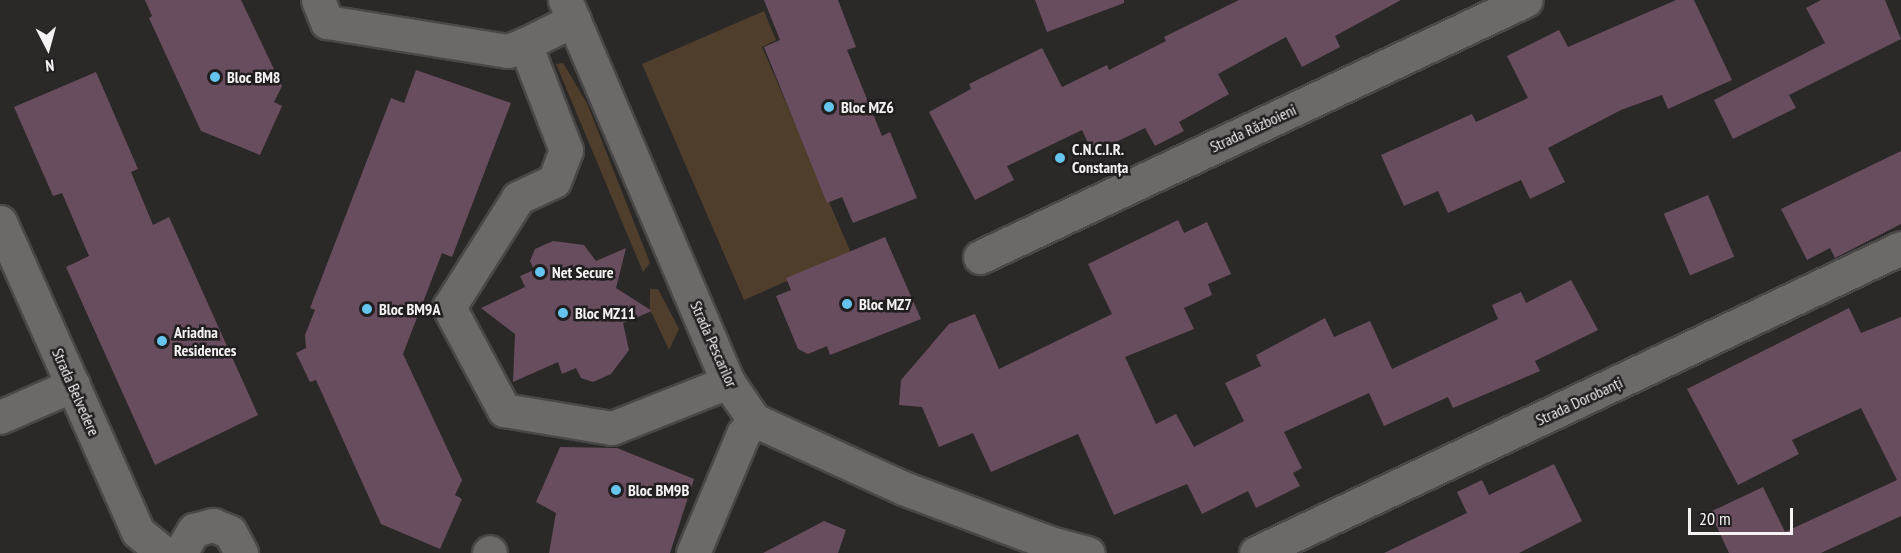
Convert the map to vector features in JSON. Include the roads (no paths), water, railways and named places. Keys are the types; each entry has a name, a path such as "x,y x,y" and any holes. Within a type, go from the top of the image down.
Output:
{"street":[{"path":"318,0 327,22 508,51 525,44 569,10"},
{"name":"Strada Războieni","path":"980,257 1526,0"},
{"name":"Strada Pescarilor","path":"569,10 728,382 753,420"},
{"path":"525,44 566,150 554,181 518,198 449,307 504,410 612,428 728,382"},
{"name":"Strada Belvedere","path":"0,222 138,532 164,553"},
{"name":"Strada Dorobanți","path":"1256,553 1901,248"},
{"path":"0,417 73,385"},
{"path":"693,553 743,434 753,420 903,488 1050,543 1088,553"},
{"path":"180,553 194,530 213,525 230,532 241,553"}],"place":[{"name":"Bloc BM8","path":"215,77"},
{"name":"Bloc MZ6","path":"829,107"},
{"name":"C.N.C.I.R. Constanța","path":"1060,158"},
{"name":"Net Secure","path":"540,272"},
{"name":"Bloc MZ7","path":"847,304"},
{"name":"Bloc BM9A","path":"367,309"},
{"name":"Bloc MZ11","path":"563,313"},
{"name":"Ariadna Residences","path":"162,341"},
{"name":"Bloc BM9B","path":"616,490"}]}
